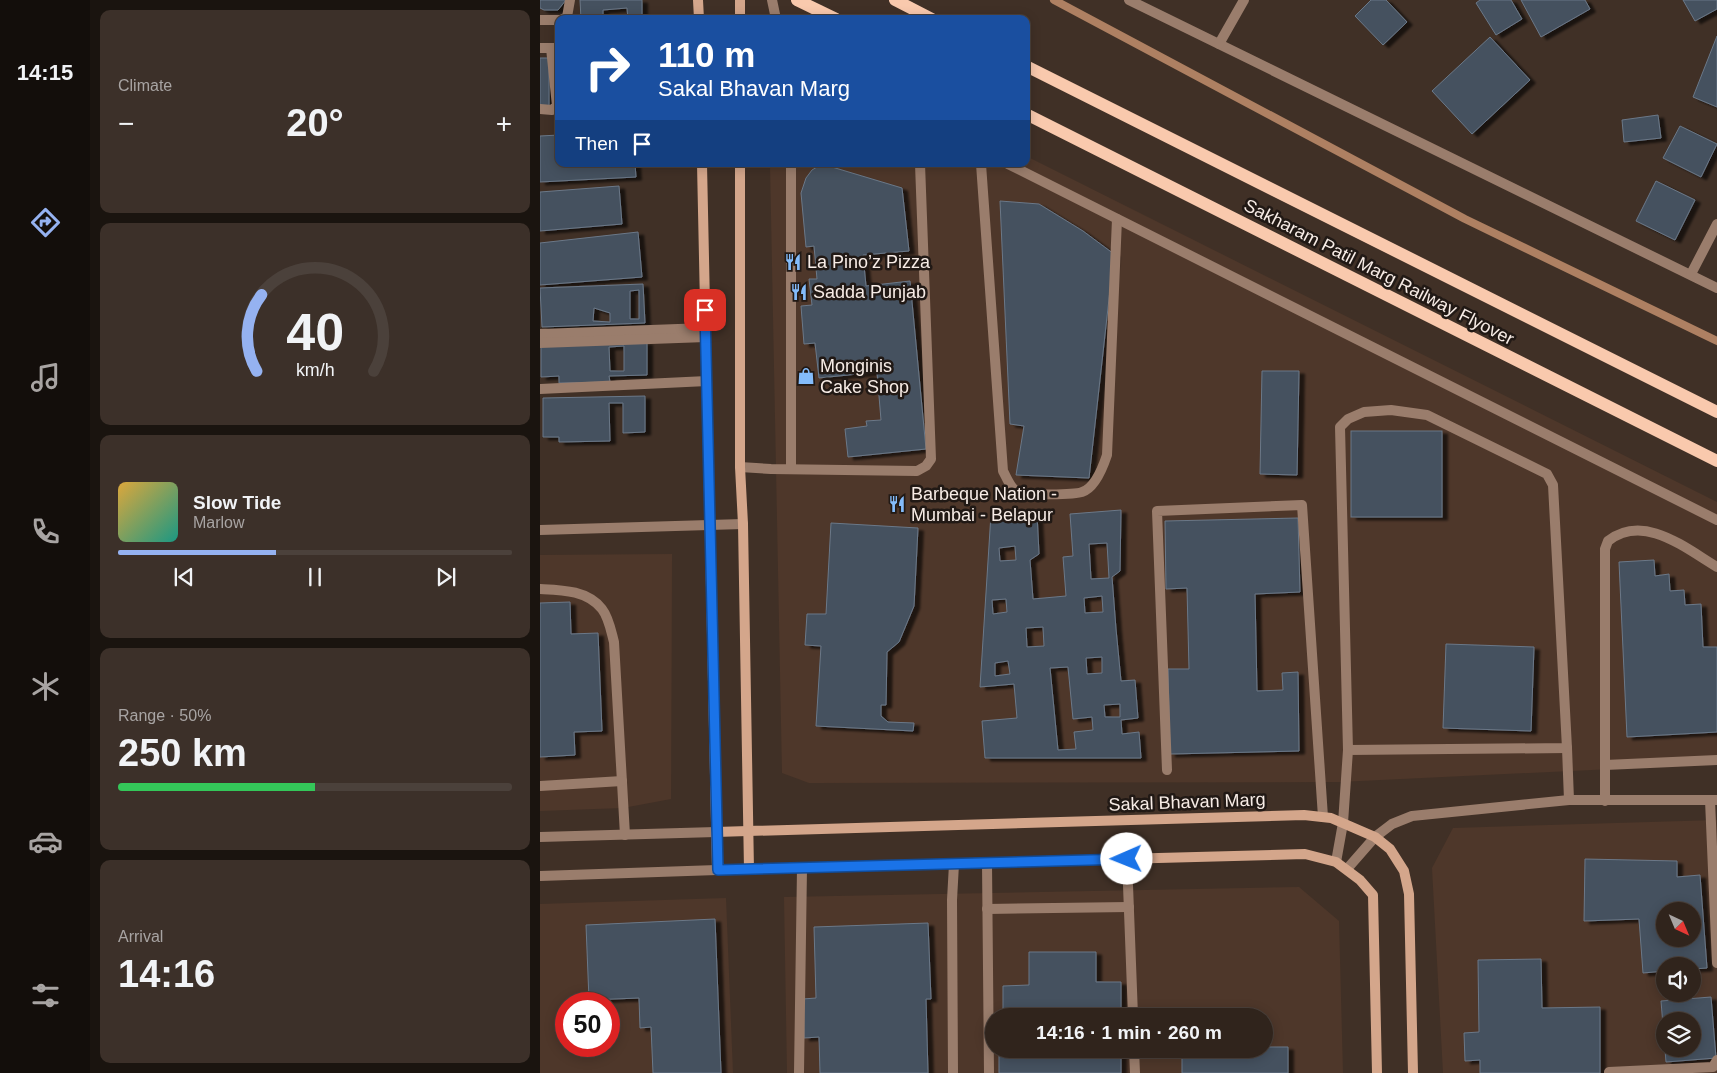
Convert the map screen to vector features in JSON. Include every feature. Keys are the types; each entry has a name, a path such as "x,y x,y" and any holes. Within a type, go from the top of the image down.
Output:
{"main road":[{"path":"698,0 699,15"},
{"path":"740,0 740,15"},
{"path":"797,0 828,15"},
{"path":"895,0 924,15"},
{"name":"Sakharam Patil Marg Railway Flyover","path":"1030,68 1717,412"},
{"name":"Sakharam Patil Marg Railway Flyover","path":"1030,116 1717,461"},
{"path":"702,167 718,870 1305,854 1336,862 1360,880 1373,895 1377,1073"},
{"path":"740,167 740,467 749,870"},
{"name":"Sakal Bhavan Marg","path":"716,832 1304,815 1330,818 1375,837 1390,849 1404,871 1409,894 1413,1073"}],"street":[{"path":"567,15 570,0"},
{"path":"772,0 775,15"},
{"path":"1130,0 1717,288"},
{"path":"1219,44 1244,0"},
{"path":"540,20 555,20"},
{"path":"540,48 555,48"},
{"path":"540,109 552,110 555,108"},
{"path":"791,167 791,469"},
{"path":"740,467 917,471 926,466 931,459 920,167"},
{"path":"981,167 1003,471 1010,485 1018,493 1082,492 1095,481 1102,471 1107,455 1117,219"},
{"path":"1014,167 1717,520"},
{"path":"1691,274 1717,224"},
{"path":"540,334 706,333"},
{"path":"540,343 706,333"},
{"path":"540,389 707,381"},
{"path":"1336,862 1343,823 1348,750 1340,427 1348,419 1364,412 1391,410 1427,415 1547,474 1553,485 1569,800"},
{"path":"1167,770 1157,511 1302,505 1323,817"},
{"path":"540,530 742,524"},
{"path":"1605,800 1605,549 1608,541 1624,532 1639,530 1663,535 1717,566"},
{"path":"540,589 570,590 583,596 602,608 608,621 614,642 625,835"},
{"path":"1348,750 1567,748"},
{"path":"1605,765 1717,760"},
{"path":"540,786 622,781"},
{"path":"1347,869 1375,837 1392,824 1412,816 1569,800 1713,800 1717,963"},
{"path":"540,837 716,832"},
{"path":"1127,859 1133,1008"},
{"path":"986,863 989,1073"},
{"path":"953,1073 954,864"},
{"path":"799,1073 802,868"},
{"path":"540,876 718,870"},
{"path":"987,908 1129,907"},
{"path":"1134,1058 1134,1073"},
{"path":"1609,1072 1713,1067 1717,1060"}],"shaded area":[{"path":"1030,158 1717,502 1717,764 1339,782 809,783 782,773 770,167 1030,167"},
{"path":"672,554 671,799 623,808 540,811 540,555"},
{"path":"1717,820 1717,1073 1443,1073 1432,868 1453,828"},
{"path":"1299,887 1339,921 1343,1073 787,1073 784,897"},
{"path":"726,898 733,1073 540,1073 540,904"}],"building":[{"path":"540,0 566,0 558,10 544,10 540,8"},
{"path":"580,0 642,0 642,15 628,15 627,8 603,10 603,15 581,15"},
{"path":"1371,0 1386,0 1407,22 1383,45 1355,16"},
{"path":"1480,0 1511,0 1522,19 1496,35 1476,3"},
{"path":"1521,0 1585,0 1590,9 1541,37"},
{"path":"1683,0 1717,0 1717,9 1695,21"},
{"path":"1717,36 1717,107 1693,97"},
{"path":"1490,37 1530,80 1472,134 1432,91"},
{"path":"540,58 549,58 549,107 540,105"},
{"path":"1658,115 1661,138 1624,142 1622,120"},
{"path":"1680,126 1717,144 1701,177 1663,158"},
{"path":"555,135 555,167 635,167 636,177 540,182 540,136"},
{"path":"817,167 832,167 902,188 909,251 863,255 866,286 910,281 926,449 848,457 845,429 867,426 866,421 881,420 877,372 819,378 815,343 804,344 801,306 812,305 809,279 817,279 814,246 806,247 801,193 806,178"},
{"path":"1656,181 1695,200 1675,240 1636,221"},
{"path":"619,186 622,224 540,231 540,192"},
{"path":"1000,201 1039,204 1083,231 1114,254 1089,478 1016,475 1024,426 1010,424"},
{"path":"638,232 642,277 540,285 540,243"},
{"path":"643,284 645,323 542,327 540,288","holes":["639,290 639,319 630,319 630,291","594,308 610,313 610,322 593,321"]},
{"path":"647,342 647,375 609,376 610,382 559,383 559,376 541,377 541,344","holes":["624,346 624,371 610,371 609,347"]},
{"path":"1262,371 1299,371 1297,475 1260,474"},
{"path":"645,396 645,432 623,433 623,403 609,403 610,441 559,442 559,437 543,437 543,398"},
{"path":"1351,431 1442,431 1442,517 1351,517"},
{"path":"1121,510 1120,571 1112,577 1116,629 1121,681 1135,680 1138,718 1121,720 1122,734 1139,732 1141,758 985,758 982,721 1017,718 1014,684 980,687 991,514 1037,513 1039,554 1030,560 1033,599 1066,596 1063,557 1073,556 1070,514","holes":["1107,543 1109,578 1091,579 1089,544","1015,546 1016,560 1000,561 999,548","1102,596 1103,612 1085,613 1084,598","1006,599 1007,612 993,614 992,600","1043,627 1044,646 1027,647 1026,628","1102,657 1102,673 1087,674 1086,658","1008,661 1010,674 995,676 995,663","1068,667 1073,719 1092,717 1093,730 1074,732 1076,749 1058,750 1050,668","1120,704 1120,717 1105,717 1104,705"]},
{"path":"1298,518 1300,592 1255,594 1257,691 1283,690 1282,673 1298,672 1299,751 1170,754 1168,669 1189,669 1187,588 1166,589 1165,521"},
{"path":"831,523 918,528 914,606 899,642 887,652 886,705 881,705 881,716 888,722 914,723 913,731 816,726 821,646 805,645 807,614 826,614"},
{"path":"1654,560 1655,576 1669,574 1670,591 1684,590 1685,605 1701,604 1703,647 1717,647 1717,732 1627,737 1619,562"},
{"path":"570,602 571,634 598,633 602,731 574,732 575,755 540,757 540,603"},
{"path":"1446,644 1534,647 1531,731 1443,728"},
{"path":"1585,859 1677,861 1677,877 1700,875 1707,968 1701,968 1701,957 1656,957 1656,972 1643,973 1639,919 1584,921"},
{"path":"715,919 721,1073 653,1073 651,1027 640,1028 639,998 620,999 620,992 589,992 586,925"},
{"path":"928,923 931,999 926,999 928,1073 820,1073 819,1037 804,1038 803,999 816,998 814,927"},
{"path":"1029,952 1096,952 1096,982 1121,982 1121,1008 1003,1008 1003,986 1029,985"},
{"path":"1541,959 1542,1008 1600,1007 1600,1073 1480,1073 1480,1060 1465,1061 1464,1033 1479,1032 1478,960"},
{"path":"1711,997 1716,1058 1666,1062 1666,1057 1701,1057 1701,1012 1662,1012 1661,1002 1701,1002 1701,998"},
{"path":"1273,1047 1288,1047 1288,1073 1182,1073 1182,1058 1273,1058"},
{"path":"999,1058 1121,1058 1121,1073 999,1073"}],"waterway":[{"path":"1054,0 1465,219 1717,341"}],"place":[{"name":"La Pino’z Pizza","path":"793,262"},
{"name":"Sadda Punjab","path":"799,292"},
{"name":"Monginis Cake Shop","path":"806,376"},
{"name":"Barbeque Nation - Mumbai - Belapur","path":"897,504"}],"route":[{"path":"705,310 718,870 1127,859"}]}
